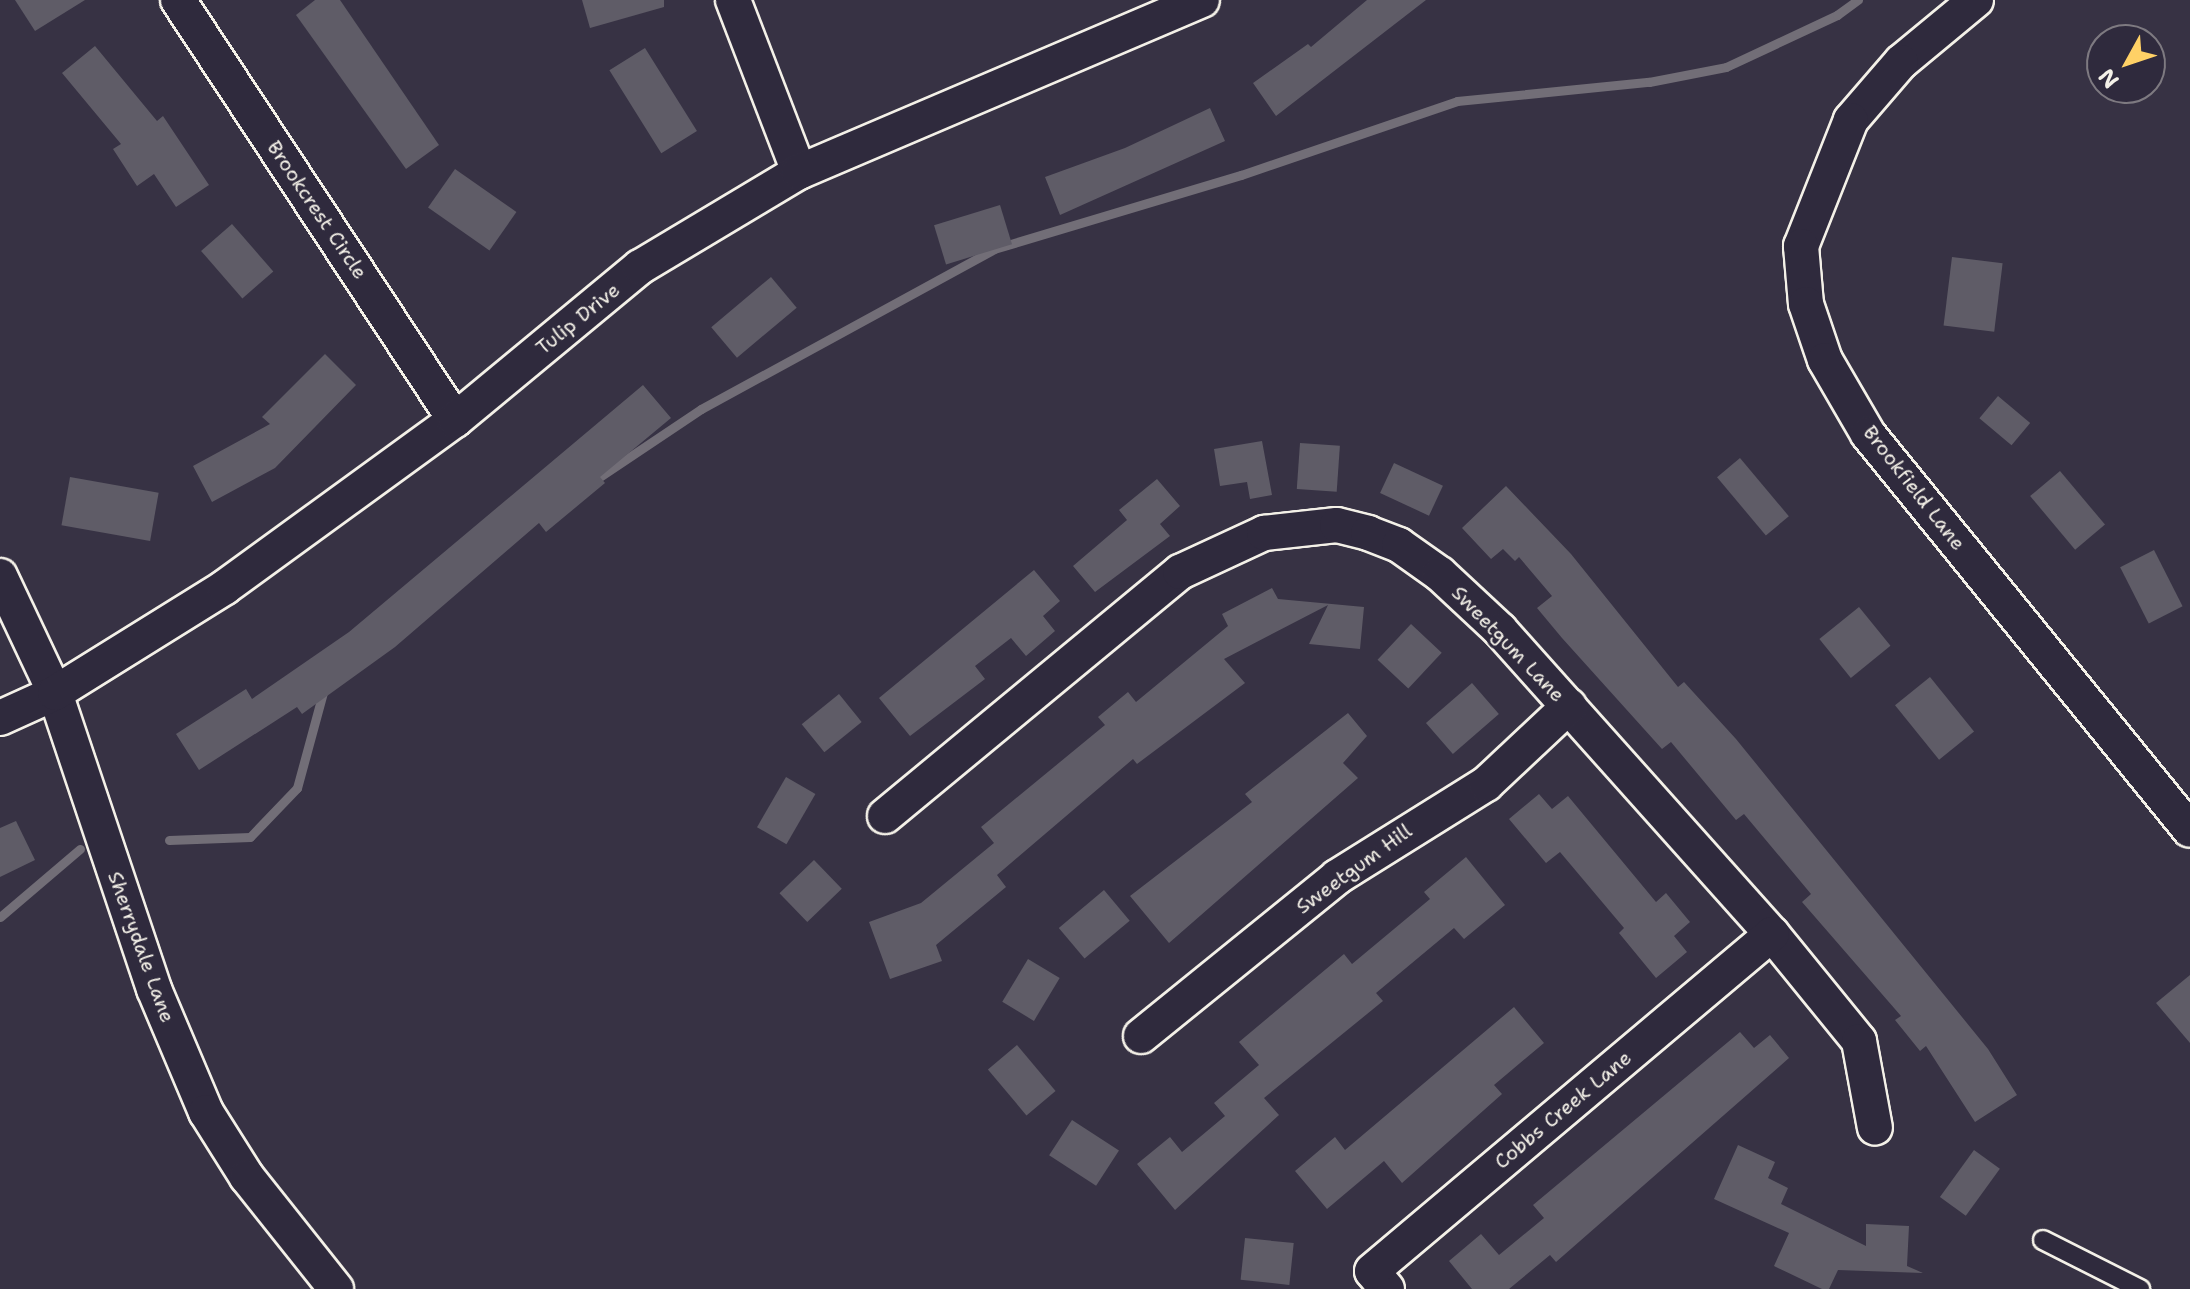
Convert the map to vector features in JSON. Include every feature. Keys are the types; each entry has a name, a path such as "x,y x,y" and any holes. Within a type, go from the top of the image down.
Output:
{"street":[{"name":"Brookcrest Circle","path":"178,0 455,420"},
{"path":"733,0 799,172"},
{"name":"Tulip Drive","path":"0,718 55,693 225,587 455,420 640,267 799,172 1202,0"},
{"name":"Brookfield Lane","path":"1976,0 1901,62 1851,120 1801,246 1806,304 1825,360 1868,434 2190,830"},
{"name":"Sweetgum Lane","path":"885,816 1180,572 1264,533 1337,525 1399,545 1440,574 1500,630 1569,706 1772,934 1859,1041 1875,1128"},
{"name":"Sherrydale Lane","path":"0,576 55,693 154,989 206,1112 247,1177 336,1289"},
{"name":"Sweetgum Hill","path":"1141,1036 1337,877 1486,784 1569,706"},
{"name":"Cobbs Creek Lane","path":"1387,1289 1372,1271 1772,934"}],"lane":[{"path":"2043,1240 2140,1289"}],"building":[{"path":"15,0 85,0 35,31"},
{"path":"315,0 340,0 439,145 406,169 296,15"},
{"path":"582,0 664,0 664,7 590,28"},
{"path":"1367,0 1426,0 1276,116 1253,83 1308,44 1311,47"},
{"path":"95,46 157,121 163,116 209,185 176,207 154,174 137,186 113,149 121,144 62,73"},
{"path":"645,48 697,131 661,153 609,70"},
{"path":"1210,108 1225,141 1060,215 1045,177 1125,148"},
{"path":"455,169 516,212 489,251 428,208"},
{"path":"1000,205 1012,244 946,264 934,225"},
{"path":"232,224 273,272 242,298 201,251"},
{"path":"1952,257 2003,263 1994,332 1944,325"},
{"path":"771,277 797,308 737,358 711,327"},
{"path":"325,354 356,385 275,468 212,502 193,466 270,424 262,417"},
{"path":"643,385 671,418 600,477 605,483 546,532 539,523 395,647 302,714 297,707 199,770 176,734 246,689 252,699 349,632"},
{"path":"1998,396 2030,423 2012,445 1979,418"},
{"path":"1262,441 1272,495 1250,499 1247,482 1220,486 1214,449"},
{"path":"1300,443 1340,446 1337,492 1297,489"},
{"path":"1740,458 1789,516 1766,536 1717,477"},
{"path":"1394,463 1443,486 1429,516 1380,493"},
{"path":"2060,471 2105,525 2075,550 2030,496"},
{"path":"70,477 159,493 150,541 61,525"},
{"path":"1157,479 1180,506 1160,524 1170,536 1095,592 1073,566 1127,520 1119,510"},
{"path":"1506,486 1571,554 1678,687 1684,682 1736,739 1988,1049 2017,1095 1975,1122 1926,1046 1920,1051 1895,1020 1901,1016 1802,902 1811,894 1744,814 1736,820 1671,742 1662,749 1562,638 1537,608 1552,596 1519,557 1515,561 1503,549 1491,559 1462,528"},
{"path":"2154,550 2183,606 2149,623 2120,567"},
{"path":"1034,570 1060,601 1043,616 1055,631 1026,656 1011,638 975,666 985,679 910,736 879,698"},
{"path":"1272,588 1278,599 1364,607 1360,649 1309,644 1328,605 1224,659 1245,683 1137,764 1133,759 997,875 1006,887 936,945 942,961 890,979 869,922 921,903 994,843 981,827 1105,725 1098,717 1128,692 1136,702 1228,626 1222,614"},
{"path":"1859,607 1890,646 1851,678 1819,639"},
{"path":"1411,624 1442,653 1408,688 1378,660"},
{"path":"1930,677 1974,731 1939,760 1895,705"},
{"path":"1472,683 1499,714 1453,754 1426,723"},
{"path":"839,694 862,722 824,752 802,724"},
{"path":"1348,713 1367,736 1343,763 1358,778 1169,943 1130,896 1252,802 1245,794"},
{"path":"786,777 815,794 786,844 757,827"},
{"path":"1539,794 1552,809 1568,796 1656,902 1666,893 1690,922 1674,936 1687,952 1656,978 1619,933 1624,928 1560,852 1546,863 1509,819"},
{"path":"16,821 35,860 0,877 0,828"},
{"path":"1466,857 1505,905 1464,939 1454,928 1376,993 1383,1001 1264,1098 1279,1115 1175,1210 1137,1164 1170,1137 1182,1152 1225,1116 1214,1103 1259,1065 1239,1042 1344,954 1352,964 1430,899 1424,892"},
{"path":"814,860 842,889 807,922 779,893"},
{"path":"1104,890 1130,921 1085,959 1059,928"},
{"path":"1028,959 1060,978 1034,1021 1002,1002"},
{"path":"2190,975 2190,1043 2156,1003"},
{"path":"1514,1007 1544,1043 1494,1085 1502,1094 1402,1183 1384,1161 1327,1209 1295,1171 1335,1137 1345,1150"},
{"path":"1740,1032 1754,1048 1770,1035 1789,1058 1556,1262 1550,1255 1509,1289 1472,1289 1449,1261 1481,1234 1499,1255 1544,1218 1533,1205"},
{"path":"1017,1045 1056,1091 1026,1115 988,1069"},
{"path":"1072,1120 1119,1150 1096,1186 1049,1155"},
{"path":"1738,1145 1775,1162 1768,1178 1788,1188 1781,1204 1866,1246 1866,1224 1909,1226 1907,1266 1923,1273 1838,1270 1829,1289 1822,1289 1774,1266 1789,1233 1714,1199"},
{"path":"1974,1150 2000,1169 1966,1216 1940,1197"},
{"path":"1245,1238 1294,1243 1289,1285 1241,1280"}],"waterway":[{"path":"598,478 701,409 994,249 1241,175 1457,101 1649,82 1726,67 1837,15 1858,0"},
{"path":"169,840 250,837 297,788 323,692"},
{"path":"0,917 80,849"}]}
